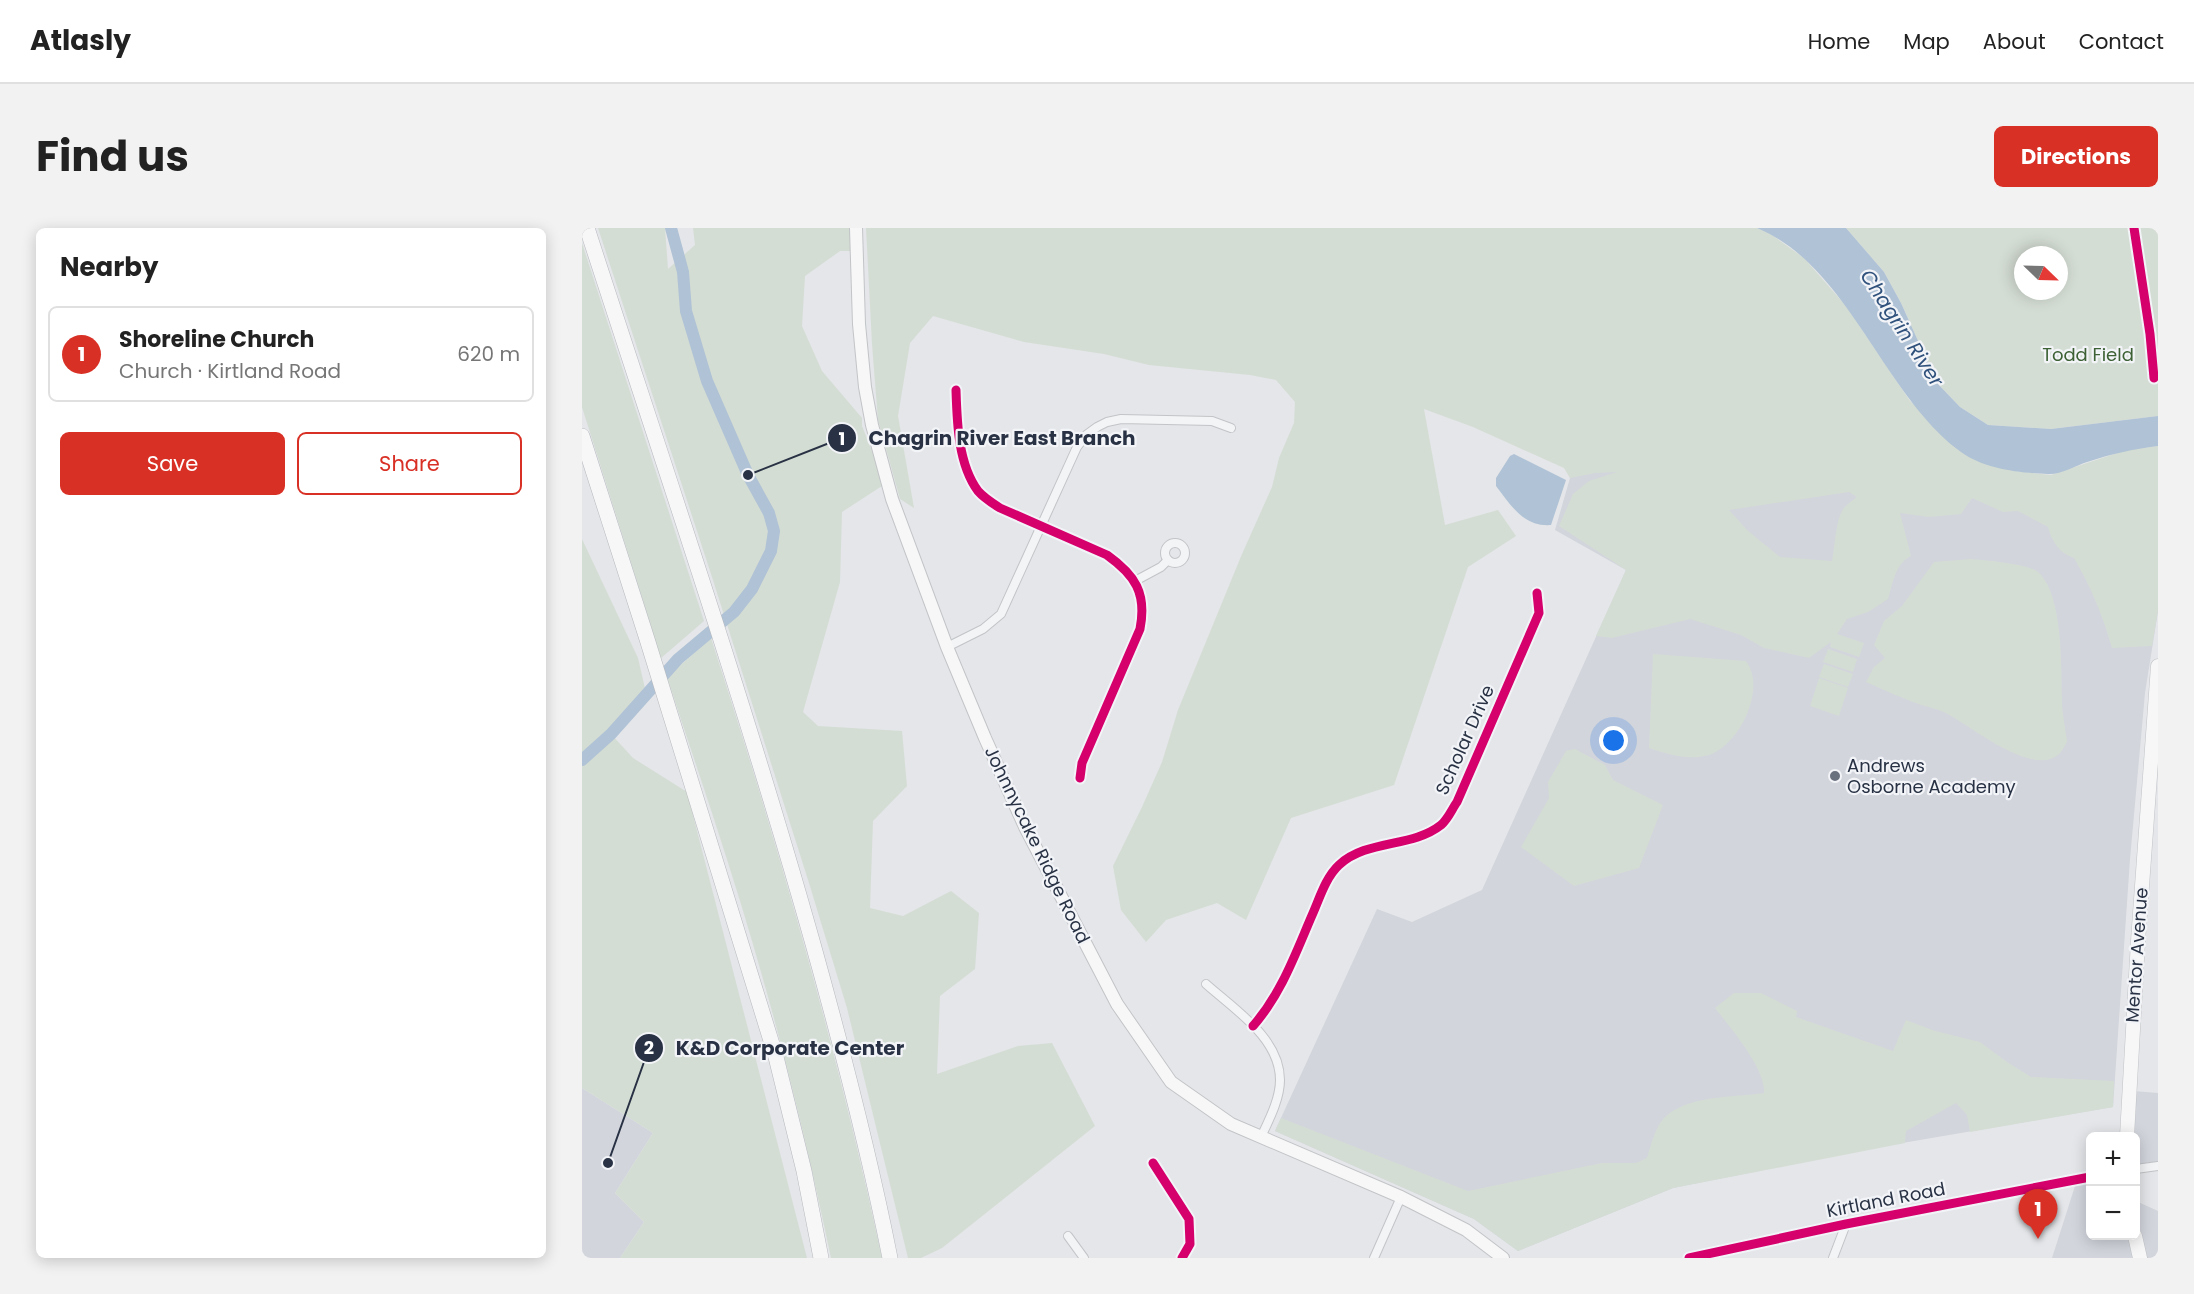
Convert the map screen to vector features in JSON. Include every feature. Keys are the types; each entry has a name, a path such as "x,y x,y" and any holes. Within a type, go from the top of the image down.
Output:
{"highway":[{"path":"587,228 703,583 796,883 846,1064 890,1258"},
{"path":"582,436 776,1058 804,1171 821,1258"}],"main road":[{"name":"Johnnycake Ridge Road","path":"856,228 859,324 865,387 872,425 892,499 946,646 1025,827 1117,1004 1171,1082 1231,1124 1401,1197 1466,1230 1503,1258"},
{"name":"Mentor Avenue","path":"2127,1132 2138,941 2158,666"},
{"path":"2136,1240 2140,1258"}],"street":[{"path":"2134,228 2150,334 2154,378"},
{"path":"956,390 962,445 970,475 977,490 988,501 1000,508 1107,555 1122,566 1136,581 1142,611 1140,629 1082,763 1080,778"},
{"path":"946,646 983,629 1001,614 1077,447 1086,435 1107,422 1137,417 1212,421 1231,428"},
{"path":"1136,581 1161,567 1168,560"},
{"name":"Scholar Drive","path":"1253,1026 1267,1010 1281,987 1326,882 1340,864 1363,851 1427,834 1443,823 1457,802 1539,613 1538,593"},
{"path":"1206,984 1253,1026 1268,1044 1277,1060 1280,1080 1276,1101 1261,1137"},
{"path":"1153,1163 1189,1219 1190,1244 1182,1258"},
{"path":"2140,1168 2158,1166"},
{"name":"Kirtland Road","path":"1689,1258 1846,1224 2086,1178"},
{"path":"1374,1258 1401,1197"},
{"path":"1833,1258 1846,1224"},
{"path":"1068,1236 1084,1258"}],"shaded area":[{"name":"Andrews Osborne Academy","path":"1688,441 2158,530 2158,611 2145,693 2130,859 2113,1107 1879,1147 1673,1188 1518,1251 1474,1219 1275,1131 1377,909 1412,922 1482,890 1626,570 1555,530 1570,478 1558,454"},
{"path":"582,1088 653,1133 615,1193 644,1222 620,1258 582,1258"},
{"path":"2133,1091 2158,1093 2158,1164 2140,1166 2140,1132 2133,1132"},
{"path":"2086,1184 2086,1240 2135,1240 2139,1258 2052,1258 2075,1186"},
{"path":"2140,1203 2158,1211 2158,1258 2144,1258 2140,1238"}],"green space":[{"path":"598,228 665,228 668,269 695,245 693,228 851,228 853,251 840,251 805,276 802,326 822,371 862,418 862,426 885,484 842,512 840,582 803,712 818,726 902,731 907,786 873,821 870,908 903,916 951,891 979,913 975,969 940,996 937,1074 1018,1046 1052,1043 1095,1126 942,1248 921,1258 908,1258 847,1008 712,577"},
{"path":"866,228 1757,228 1769,233 1804,258 1846,306 1910,401 1983,463 2015,471 2051,475 2126,450 2158,446 2158,611 2152,646 2112,648 2096,602 2080,569 2074,558 2057,546 2048,527 2018,511 2003,512 1972,498 1961,514 1929,517 1900,513 1911,556 1898,569 1888,599 1868,612 1847,619 1837,634 1864,643 1859,657 1830,647 1831,642 1809,658 1764,648 1741,635 1690,619 1612,638 1596,636 1626,570 1559,526 1573,494 1589,481 1617,472 1570,478 1564,468 1473,427 1424,409 1445,525 1498,510 1516,536 1468,567 1394,785 1291,818 1246,920 1217,903 1166,920 1146,942 1121,910 1113,866 1162,762 1178,710 1272,487 1279,458 1294,423 1295,402 1276,380 1250,375 1149,365 1104,354 1024,342 933,316 910,343 898,416 914,508 900,499 878,420","holes":["1849,492 1857,497 1842,511 1832,561 1780,557 1748,531 1729,510"]},
{"name":"Todd Field","path":"1846,228 2158,228 2158,416 2051,429 1988,425 1960,407 1937,383 1901,303 1884,272"},
{"path":"582,243 704,621 661,658 582,407"},
{"path":"582,539 638,658 646,693 611,734 633,758 687,792 807,1258 620,1258 644,1222 615,1193 653,1133 582,1088"},
{"path":"1971,559 2033,569 2047,584 2053,600 2060,639 2063,714 2067,742 2060,753 2049,759 2034,760 2018,755 1944,712 1866,682 1874,667 1885,658 1874,645 1884,621 1902,606 1934,562"},
{"path":"711,638 782,868 826,1023 882,1258 831,1258 799,1114 761,972 667,677"},
{"path":"1828,649 1857,659 1853,672 1823,662"},
{"path":"1653,654 1746,661 1752,673 1753,686 1747,715 1730,740 1720,749 1701,757 1686,757 1649,748"},
{"path":"1824,664 1853,674 1848,687 1819,677"},
{"path":"1819,678 1848,688 1839,716 1810,706"},
{"path":"1575,749 1605,765 1613,780 1663,805 1639,868 1574,886 1521,847 1549,798 1548,782 1566,751"},
{"path":"1734,993 1761,993 1797,1011 1796,1017 1893,1051 1906,1020 1935,1031 1980,1042 2031,1077 2114,1081 2113,1107 1970,1132 1967,1115 1956,1103 1906,1131 1905,1143 1673,1188 1518,1251 1474,1219 1275,1131 1281,1118 1468,1191 1602,1163 1636,1163 1647,1158 1658,1127 1666,1116 1677,1108 1721,1097 1764,1093 1763,1083 1753,1061 1715,1008"}],"water":[{"name":"Chagrin River","path":"1757,228 1846,228 1884,272 1901,303 1937,383 1960,407 1988,425 2051,429 2158,416 2158,446 2113,454 2053,474 2003,469 1970,458 1933,427 1909,398 1841,300 1817,271 1789,246"},
{"path":"1514,454 1566,480 1551,525 1541,525 1525,519 1496,486 1496,478 1510,456"}],"waterway":[{"path":"582,760 611,734 678,659 734,612 752,589 771,551 774,531 769,513 748,475 707,381 686,311 683,272 671,228"}],"cycle path":[{"path":"2134,228 2150,334 2154,378"},
{"path":"956,390 958,429 963,456 971,480 978,491 1000,508 1107,555 1132,578 1140,595 1142,605 1140,629 1082,763 1080,778"},
{"path":"1253,1026 1280,986 1334,870 1350,857 1363,851 1429,832 1441,825 1448,817 1457,802 1539,613 1537,593"},
{"path":"1153,1163 1189,1219 1190,1244 1182,1258"},
{"path":"1689,1258 1846,1224 2086,1178"}],"place":[{"name":"Chagrin River East Branch","path":"748,475"},
{"name":"Andrews Osborne Academy","path":"1835,776"},
{"name":"K&D Corporate Center","path":"608,1163"},
{"name":"Shoreline Church","path":"2038,1239"}]}
